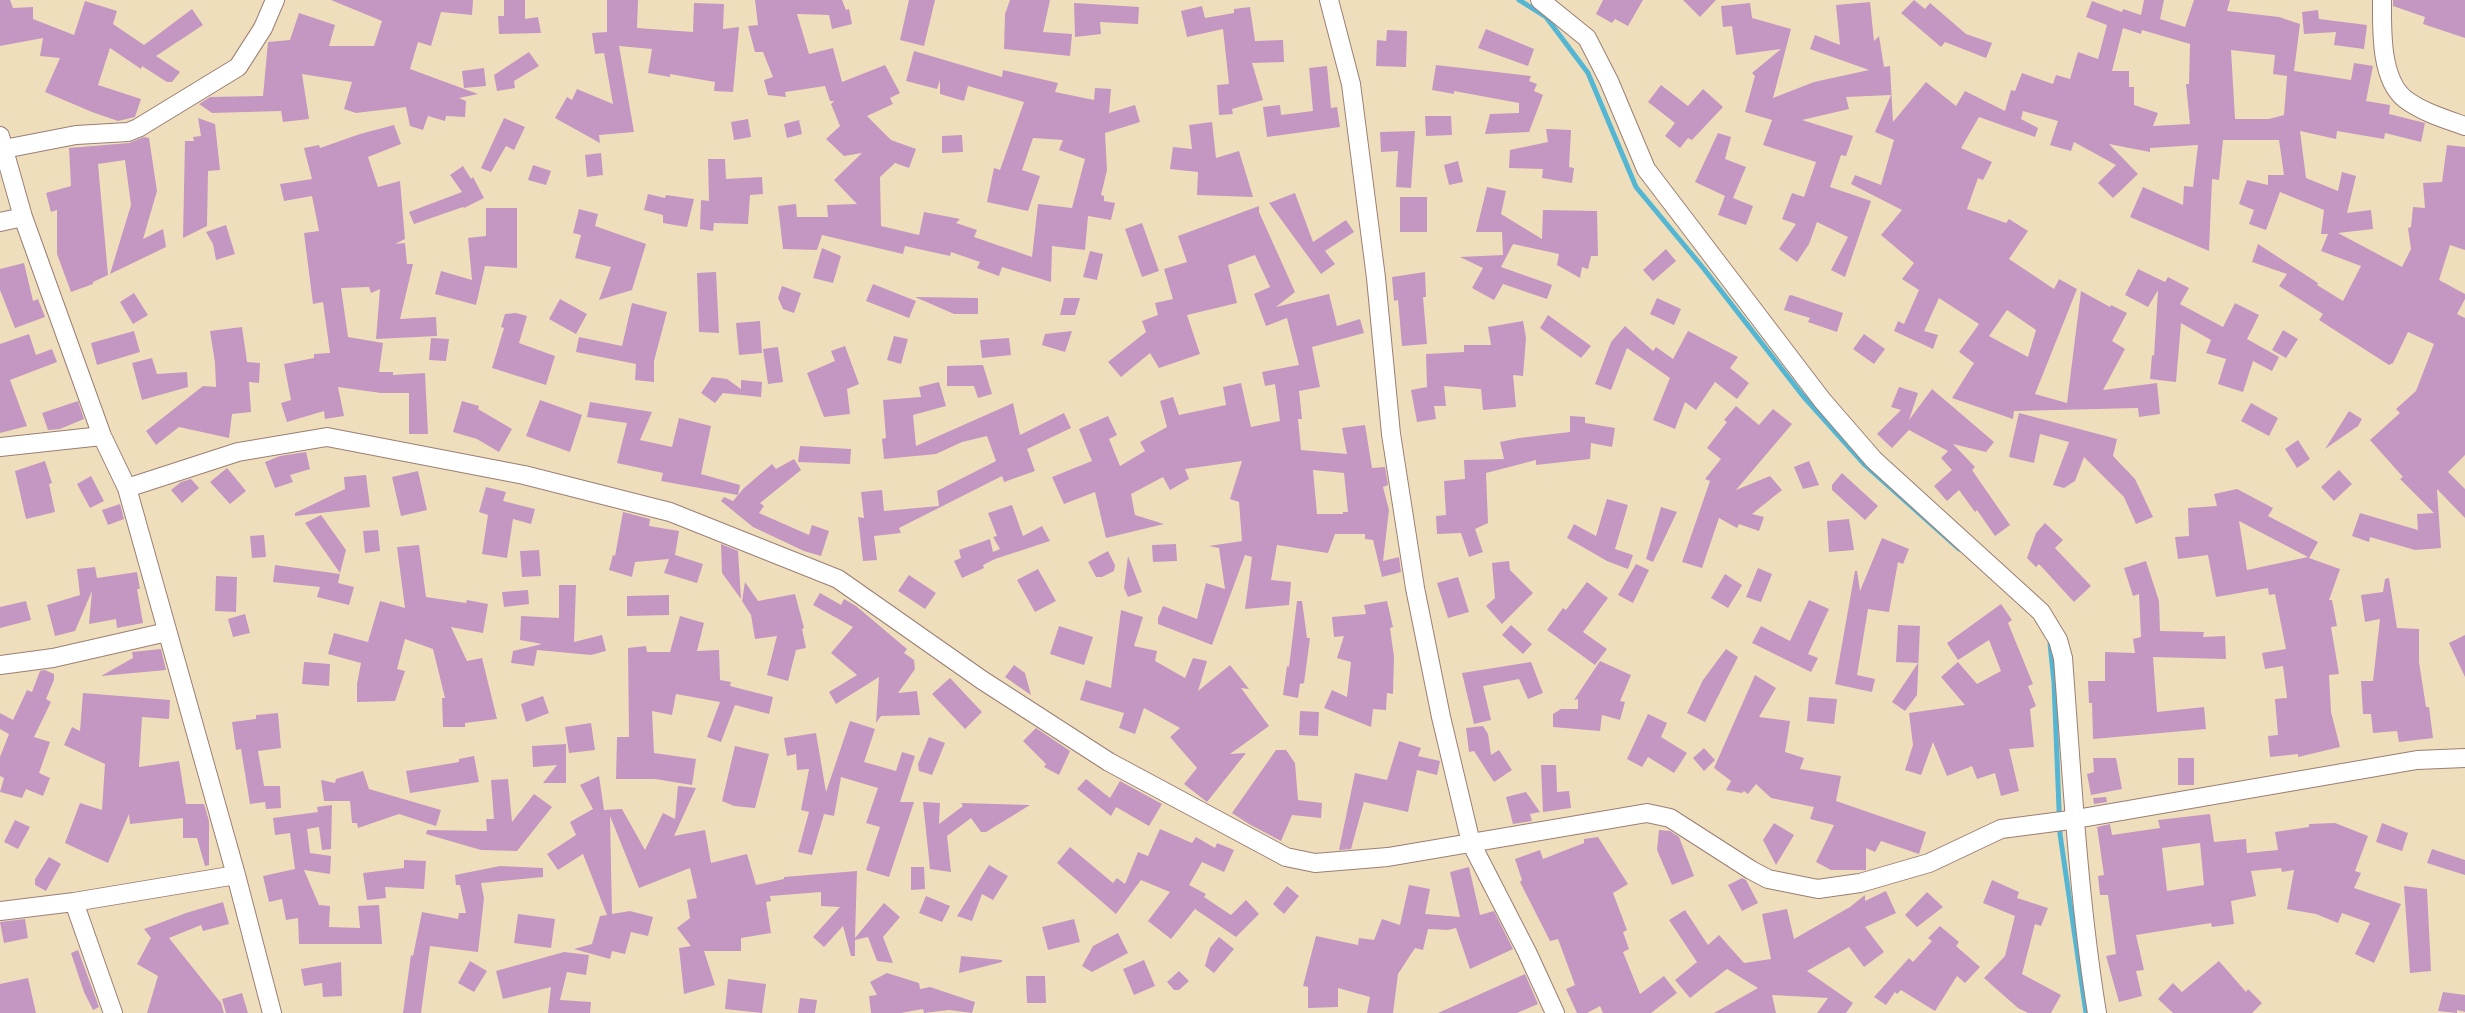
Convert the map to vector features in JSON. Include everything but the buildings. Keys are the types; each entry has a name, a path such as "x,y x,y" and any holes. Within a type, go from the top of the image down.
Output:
{"street":[{"path":"272,1013 236,875 127,488 102,436 23,217 2,142 128,132 138,128 238,67 263,28 275,0"},
{"path":"1329,0 1351,84 1376,278 1391,434 1415,588 1441,717 1471,843 1527,952 1555,1013"},
{"path":"1540,0 1587,39 1609,81 1646,169 1822,400 1874,460 2041,612 2058,640 2063,658 2073,820 2097,1013"},
{"path":"2382,0 2382,37 2389,74 2403,98 2431,114 2465,126"},
{"path":"0,222 23,217"},
{"path":"0,447 102,436"},
{"path":"127,488 238,452 327,437 524,475 661,509 838,579 982,680 1109,762 1286,857 1315,863 1388,857 1647,813 1670,818 1768,879 1818,889 1860,883 1929,863 2001,829 2073,820 2417,760 2465,758"},
{"path":"0,665 53,658 167,632"},
{"path":"0,911 74,902 236,875"},
{"path":"74,902 113,1013"}],"waterway":[{"path":"1519,0 1546,17 1588,73 1636,187 1704,269 1803,396 1865,465 1959,549"},
{"path":"2050,644 2054,682 2060,834 2086,1013"}]}
